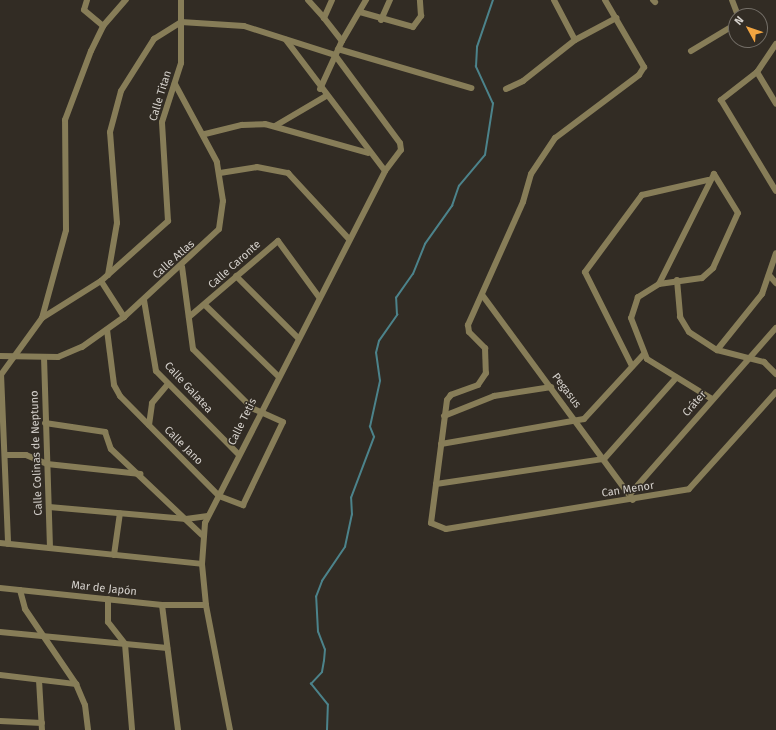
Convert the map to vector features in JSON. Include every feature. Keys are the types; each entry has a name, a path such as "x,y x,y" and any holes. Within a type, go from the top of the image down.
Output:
{"street":[{"path":"87,0 84,10 103,26"},
{"path":"42,318 66,230 65,120 76,84 103,26 126,0"},
{"name":"Calle Titan","path":"108,275 168,221 162,122 181,63 181,0"},
{"path":"308,0 325,16 342,41"},
{"path":"325,16 332,0"},
{"path":"320,89 342,41 366,0"},
{"path":"382,20 390,0"},
{"path":"360,12 382,20 412,27 421,16 420,0"},
{"path":"554,0 575,40"},
{"path":"605,0 642,61 642,72 560,134 545,150 531,174 483,296 467,329 485,348 486,373 478,385 448,397 444,416 436,484 604,460 676,378"},
{"path":"506,89 523,81 575,40 616,18"},
{"path":"8,544 1,375 42,318 101,281 108,275 117,223 109,158 115,112 121,91 142,54 160,33 181,22 244,26 335,55"},
{"path":"692,51 728,29"},
{"path":"286,40 320,89 368,153 385,171"},
{"path":"776,44 757,72 721,100 776,191"},
{"path":"338,49 471,88"},
{"name":"Calle Tetis","path":"230,730 206,605 202,564 202,535 208,516 259,412 385,171 401,147 335,55"},
{"path":"757,72 776,104"},
{"name":"Calle Atlas","path":"0,356 44,357 68,355 107,330 124,317 182,267 219,229 223,201 220,174 205,134 175,84"},
{"path":"275,126 326,96"},
{"path":"205,134 242,125 275,126 368,153"},
{"path":"220,174 257,167 288,173 349,240"},
{"path":"659,284 708,180 714,174 737,210 737,217 710,273 702,278 677,280 659,284 634,303 631,323 637,341 644,354 676,378 712,399"},
{"path":"632,366 586,277 588,267 642,195 708,180"},
{"name":"Calle Caronte","path":"189,317 205,305 236,276 278,241 319,296"},
{"path":"716,350 758,301 776,253"},
{"path":"182,267 193,349 259,412"},
{"path":"769,275 776,283"},
{"path":"236,276 298,338"},
{"path":"677,280 680,317 689,332 716,350 764,362 776,374"},
{"path":"101,281 124,317"},
{"name":"Pegasus","path":"483,296 633,500"},
{"name":"Calle Galatea","path":"144,300 154,367 168,384 238,454"},
{"path":"205,305 278,376"},
{"name":"Cráter","path":"630,494 776,328"},
{"name":"Calle Jano","path":"107,330 117,391 219,496 241,506 283,422 259,412"},
{"path":"441,444 577,422 590,414 644,354"},
{"name":"Calle Colinas de Neptuno","path":"44,357 50,548"},
{"path":"149,425 152,402 168,384"},
{"path":"444,416 494,396 551,387"},
{"name":"Can Menor","path":"436,484 431,519 440,529 633,500 689,489 776,392"},
{"path":"45,423 105,432 108,445 202,535"},
{"path":"5,455 26,455 47,464 140,474"},
{"path":"49,507 186,519 208,516"},
{"path":"114,555 120,513"},
{"path":"0,543 202,564"},
{"name":"Mar de Japón","path":"0,588 162,605 206,605"},
{"path":"20,590 25,609 76,684 85,705 88,730"},
{"path":"108,599 108,622 125,644 132,730"},
{"path":"162,605 178,730"},
{"path":"0,632 167,648"},
{"path":"0,675 76,684"},
{"path":"0,721 42,727 40,680"}],"waterway":[{"path":"327,730 328,705 311,684 322,672 325,650 318,632 316,597 322,581 345,547 352,515 351,498 374,437 370,427 380,381 376,353 379,341 397,315 396,298 413,274 425,244 452,206 459,186 485,155 493,104 476,67 477,47 493,0"}]}
